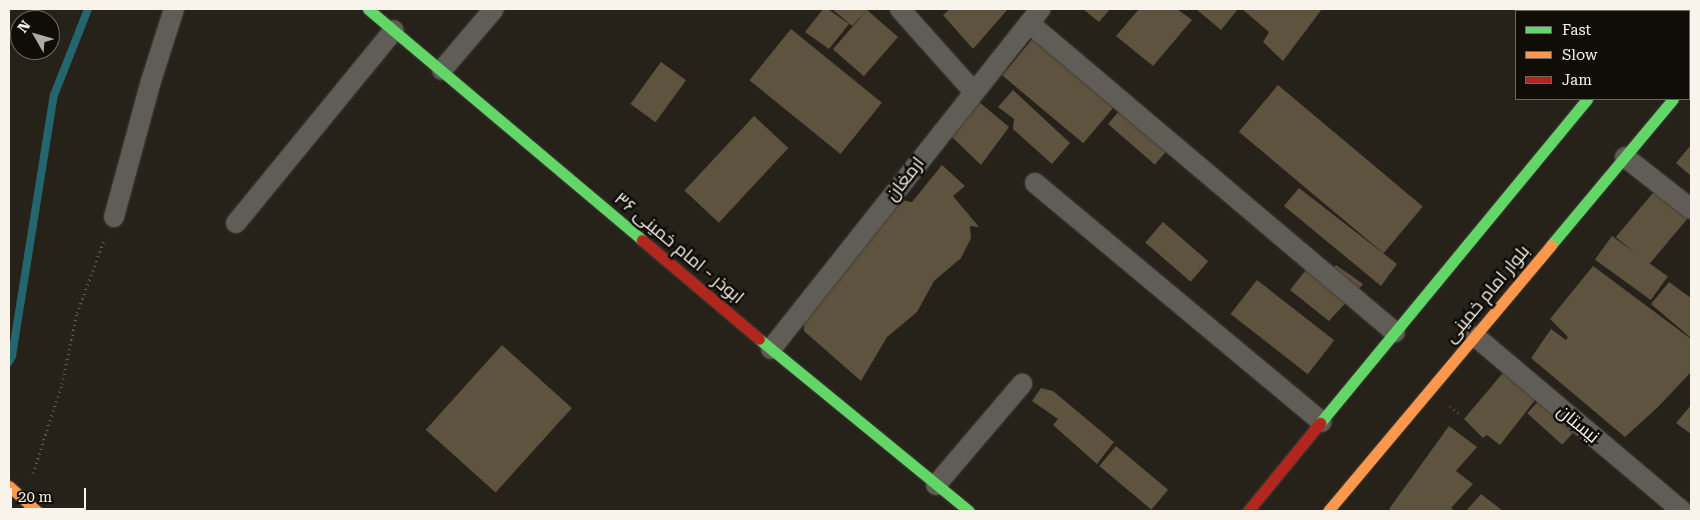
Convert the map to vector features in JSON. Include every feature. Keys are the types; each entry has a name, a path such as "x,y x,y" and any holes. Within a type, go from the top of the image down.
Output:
{"main road":[{"name":"ابوذر - امام خمینی ۳۶","path":"368,9 770,349 969,511"},
{"path":"1248,511 1586,100"},
{"name":"بلوار امام خمینی","path":"1328,511 1672,100"},
{"path":"9,486 37,511"},
{"path":"15,511 24,499"},
{"path":"1258,499 1269,507"}],"street":[{"path":"114,217 151,81 174,9"},
{"path":"442,70 494,9"},
{"path":"900,9 974,92"},
{"path":"1034,16 1395,332"},
{"name":"ارمغان","path":"770,349 1034,16"},
{"path":"236,223 394,30"},
{"path":"1625,156 1691,209"},
{"path":"1035,183 1322,422"},
{"name":"نیستان","path":"1475,336 1682,511"},
{"path":"936,485 1022,384"}],"path":[{"path":"24,499 62,384 77,313 98,254 114,217"}],"building":[{"path":"823,9 828,9 849,24 829,49 805,32"},
{"path":"832,9 868,9 852,26"},
{"path":"950,9 1008,9 973,49 943,15"},
{"path":"1083,9 1110,9 1099,22"},
{"path":"1139,9 1177,9 1192,20 1153,66 1116,36"},
{"path":"1196,9 1238,9 1221,30"},
{"path":"1242,9 1322,9 1283,61 1263,42 1269,32"},
{"path":"867,10 898,37 864,76 833,49"},
{"path":"791,29 882,103 840,154 749,80"},
{"path":"1040,30 1121,98 1083,143 1002,75"},
{"path":"661,62 686,80 656,122 630,104"},
{"path":"1278,85 1423,206 1384,253 1239,132"},
{"path":"1013,90 1070,143 1052,164 1013,129 1014,119 998,107"},
{"path":"978,101 1009,127 981,165 951,136"},
{"path":"1127,102 1174,143 1155,165 1108,124"},
{"path":"754,116 788,148 719,223 684,191"},
{"path":"1691,145 1691,176 1676,163"},
{"path":"942,165 965,186 953,196 979,227 970,226 971,238 961,258 934,281 917,312 887,337 861,381 804,331 804,323 895,199 912,202"},
{"path":"1299,188 1397,264 1381,286 1284,206"},
{"path":"1657,188 1690,216 1649,265 1616,237"},
{"path":"1163,222 1208,261 1191,282 1145,242"},
{"path":"1612,236 1668,277 1651,300 1595,259"},
{"path":"1313,261 1328,273 1336,265 1363,284 1329,321 1290,290"},
{"path":"1593,266 1691,339 1691,372 1658,407 1625,437 1531,358 1551,329 1566,340 1568,337 1550,319"},
{"path":"1257,280 1334,340 1308,374 1231,314"},
{"path":"1669,282 1691,298 1691,338 1651,304"},
{"path":"502,345 572,408 496,493 426,430"},
{"path":"1507,368 1539,395 1500,445 1487,435 1483,438 1464,419"},
{"path":"1041,388 1053,391 1114,442 1097,464 1053,425 1058,419 1032,401"},
{"path":"1542,397 1577,428 1562,445 1527,413"},
{"path":"1691,405 1691,434 1676,423"},
{"path":"1449,426 1477,447 1456,471 1473,484 1451,508 1455,511 1392,511 1389,509"},
{"path":"1116,446 1168,490 1151,510 1099,466"},
{"path":"1481,494 1503,511 1466,511"}],"waterway":[{"path":"9,362 12,356 54,95 88,9"}],"traffic: fast":[{"path":"368,9 642,240"},
{"path":"1320,423 1586,100"},
{"path":"1551,245 1672,100"},
{"path":"759,339 969,511"}],"traffic: slow":[{"path":"1328,511 1551,245"},
{"path":"9,486 37,511"}],"traffic: jam":[{"path":"642,240 759,339"},
{"path":"1248,511 1320,423"}]}
